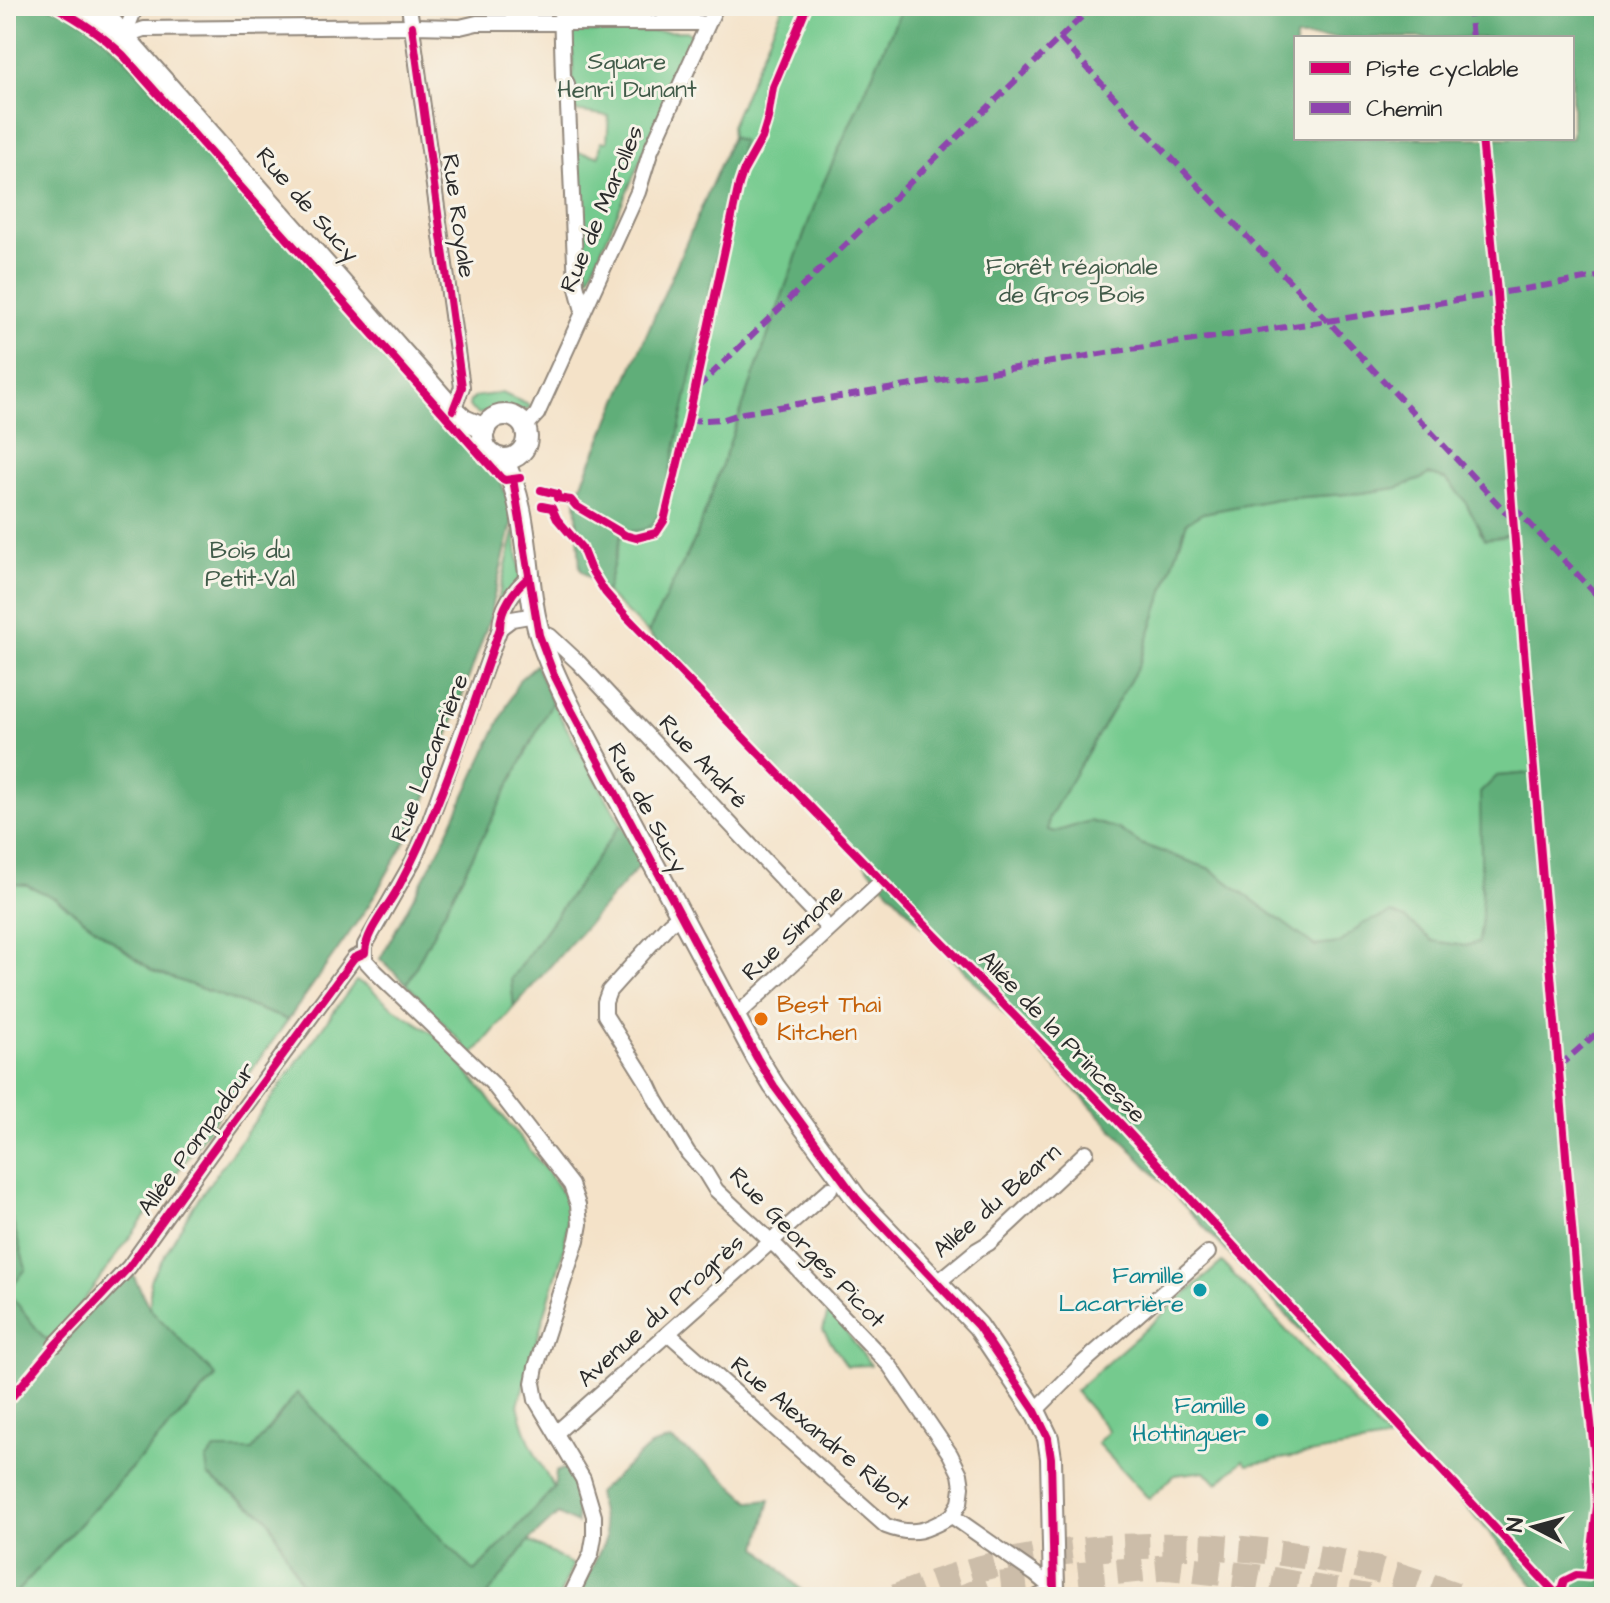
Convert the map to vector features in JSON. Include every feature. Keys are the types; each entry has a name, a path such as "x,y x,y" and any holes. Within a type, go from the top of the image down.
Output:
{"main road":[{"path":"70,6 124,36"},
{"name":"Rue de Sucy","path":"97,6 453,410 464,420 485,429"},
{"path":"500,415 514,417 525,427 525,447 510,464 487,450 483,436 494,418 500,415"},
{"name":"Rue de Sucy","path":"510,464 537,625 554,675 735,1017 774,1086 809,1133 848,1177 870,1212 978,1326 1035,1411 1048,1438 1051,1458 1050,1595"}],"street":[{"path":"124,36 136,6"},
{"name":"Rue Royale","path":"409,6 462,387 453,410"},
{"path":"561,6 576,284 583,311"},
{"name":"Rue de Marolles","path":"525,427 537,414 638,192 651,150 716,6"},
{"path":"124,36 144,29 460,27 477,23 707,25"},
{"name":"Rue Lacarrière","path":"365,953 367,938 413,861 428,826 507,603 519,585 529,577"},
{"path":"500,628 512,619 537,625"},
{"name":"Rue André","path":"537,625 578,662 829,929"},
{"name":"Rue Simone","path":"735,1017 882,881"},
{"name":"Rue Georges Picot","path":"681,914 609,991 605,1015 688,1153 716,1190 771,1241 890,1366 950,1454 960,1474 960,1503 952,1516"},
{"path":"365,953 365,960 382,978 492,1083 571,1185 578,1205 578,1232 533,1383 536,1400 583,1479 594,1516 591,1554 570,1597"},
{"name":"Allée Pompadour","path":"55,1345 129,1267 354,958 365,953"},
{"name":"Allée du Béarn","path":"937,1283 989,1243 1086,1152"},
{"name":"Avenue du Progrès","path":"556,1433 830,1189"},
{"path":"1035,1411 1082,1364 1208,1253"},
{"name":"Rue Alexandre Ribot","path":"669,1334 886,1526 900,1531 929,1529 952,1516"},
{"path":"952,1516 1035,1574 1050,1595"}],"green space":[{"name":"Bois du Petit-Val","path":"6,6 50,7 70,14 123,55 500,480 510,503 512,524 491,615 419,818 369,905 288,1020 153,971 55,898 27,885 6,883"},
{"path":"783,6 903,6 819,193 696,537 648,633 606,593 622,531 742,142 732,137 731,126"},
{"name":"Forêt régionale de Gros Bois","path":"903,6 1604,6 1604,1597 1557,1597 1535,1587 1482,1524 648,633 696,537 819,193","holes":["1429,474 1447,480 1465,501 1485,539 1502,537 1514,531 1533,773 1497,776 1480,793 1482,917 1479,942 1465,946 1433,941 1405,919 1391,913 1362,924 1340,943 1315,946 1210,869 1141,844 1118,829 1090,821 1055,832 1048,830 1049,818 1139,665 1187,522 1203,513 1276,499 1396,488"]},
{"name":"Square Henri Dunant","path":"687,31 694,38 589,278 582,277 576,152 599,156 601,142 607,142 609,116 574,111 572,35 574,32"},
{"path":"732,137 742,141 662,510 646,528 622,531 606,593 580,569 576,497"},
{"path":"502,393 531,406 521,411 501,408 479,414 469,406 473,397"},
{"path":"1429,474 1447,480 1465,501 1481,533 1514,530 1533,773 1497,776 1481,793 1482,917 1479,942 1465,946 1433,941 1405,919 1362,924 1340,943 1315,946 1210,869 1141,844 1118,829 1090,821 1055,832 1048,830 1049,818 1139,665 1187,522 1203,513 1276,499 1396,488"},
{"path":"515,528 520,578 502,606 497,604"},
{"path":"536,665 552,702 407,984 380,959 442,844 519,680"},
{"path":"552,702 621,824 511,979 514,1007 473,1055 407,984"},
{"path":"621,824 643,862 514,1007 511,979"},
{"path":"6,883 27,885 55,898 153,971 288,1020 55,1340 44,1338 8,1292 12,1219 6,1211"},
{"path":"356,981 368,986 391,1006 440,1038 569,1203 565,1245 518,1405 533,1448 554,1488 475,1573 297,1393 252,1450 215,1450 208,1476 268,1518 308,1597 12,1597 216,1377 150,1309 150,1280 194,1205"},
{"path":"6,1211 12,1219 26,1269 8,1292 44,1338 55,1340 129,1267 150,1309 216,1376 12,1597 6,1597"},
{"path":"1222,1262 1389,1440 1247,1465 1243,1460 1217,1484 1205,1471 1175,1475 1149,1499 1097,1443 1109,1431 1075,1391"},
{"path":"829,1309 871,1365 847,1366 823,1330"},
{"path":"297,1393 475,1572 554,1489 556,1472 566,1468 576,1494 577,1524 558,1514 529,1541 486,1597 308,1597 268,1518 208,1476 206,1460 215,1450 252,1450"},
{"path":"671,1440 714,1469 751,1502 770,1500 758,1547 808,1597 578,1597 606,1538 597,1493 650,1446"},
{"path":"529,1541 573,1565 559,1597 486,1597"}],"tunnel":[{"path":"896,1597 950,1577 1006,1562 1049,1554 1135,1546 1222,1547 1308,1557 1393,1574 1462,1597"},
{"path":"964,1597 997,1585 1169,1567 1256,1577 1368,1597"}],"marked path":[{"path":"697,388 1093,6"},
{"path":"1469,6 1472,36"},
{"path":"1060,38 1513,520"},
{"path":"688,421 724,419 743,413 1124,350 1328,321 1604,276"},
{"path":"1514,507 1604,603"},
{"path":"1559,1066 1604,1027"}],"cycle path":[{"path":"54,6 90,28 123,55 501,478 520,478"},
{"path":"541,490 557,494 557,498 571,500 625,535 636,538 656,533 664,521 739,184 762,138 773,87 807,6"},
{"path":"412,26 462,387 453,410"},
{"path":"1482,140 1580,1324 1594,1449 1597,1506 1589,1576 1576,1575 1564,1581 1559,1597"},
{"path":"513,479 539,635 554,675 757,1058 857,1199 978,1326 1035,1411 1048,1438 1051,1458 1054,1590 1058,1597"},
{"name":"Allée de la Princesse","path":"542,506 552,508 557,519 582,548 605,592 626,616 1118,1121 1559,1597"},
{"path":"6,1404 55,1345 129,1267 354,958 365,953 369,937 398,888 428,826 466,728 505,607 513,593 529,577"}],"place":[{"name":"Best Thai Kitchen","path":"761,1019"},
{"name":"Famille Lacarrière","path":"1200,1290"},
{"name":"Famille Hottinguer","path":"1262,1420"}]}
